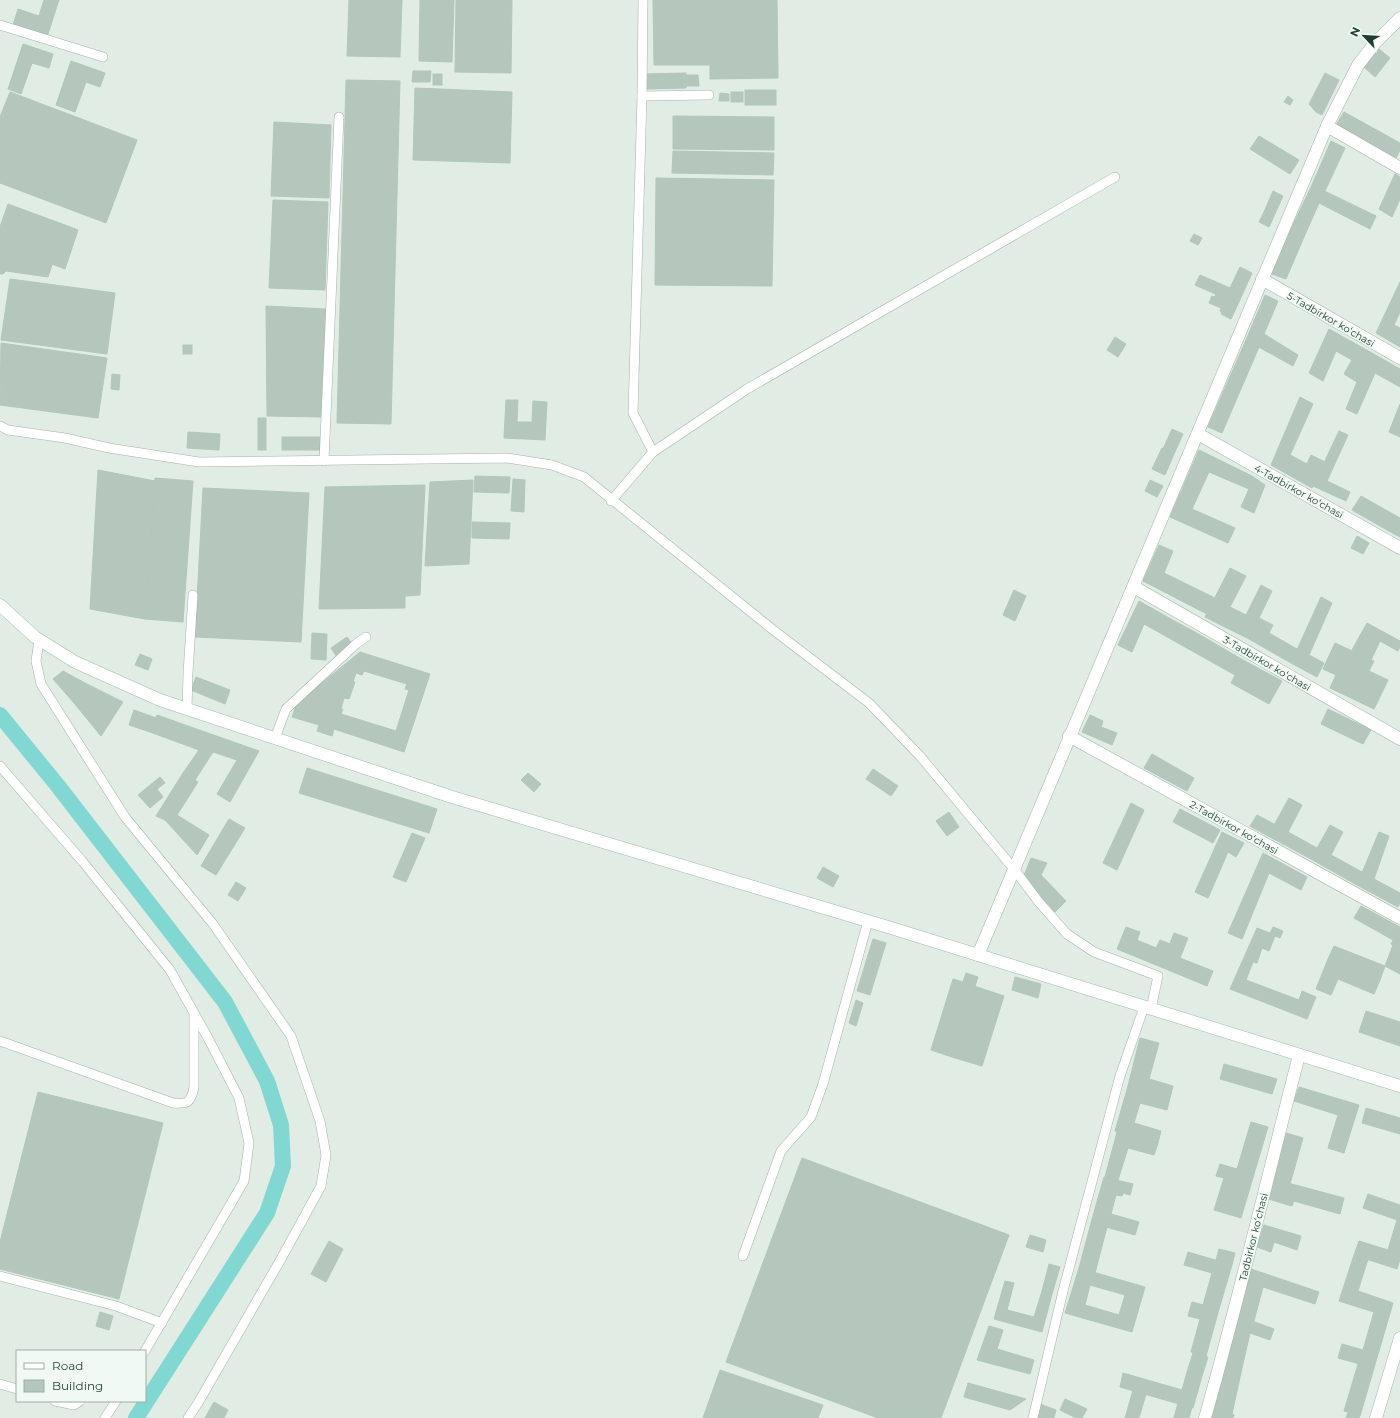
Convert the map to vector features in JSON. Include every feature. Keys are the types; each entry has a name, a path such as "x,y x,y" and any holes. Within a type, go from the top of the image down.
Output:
{"street":[{"path":"978,955 1069,736 1134,587 1326,126 1358,65 1375,43 1400,18"},
{"path":"1326,126 1400,168"},
{"name":"5-Tadbirkor koʻchasi","path":"1262,279 1400,358"},
{"name":"4-Tadbirkor koʻchasi","path":"1198,434 1400,548"},
{"name":"3-Tadbirkor koʻchasi","path":"1134,587 1400,739"},
{"path":"0,606 39,640 76,662 160,700 452,797 868,921 1400,1086"},
{"name":"2-Tadbirkor koʻchasi","path":"1069,736 1400,918"},
{"name":"Tadbirkor koʻchasi","path":"1205,1418 1230,1330 1299,1055"},
{"path":"1376,1418 1400,1338"}],"lane":[{"path":"643,0 642,96 632,413 653,452"},
{"path":"0,25 103,57"},
{"path":"642,96 709,95"},
{"path":"324,461 339,117"},
{"path":"611,500 653,452 747,389 1115,177"},
{"path":"0,426 8,430 65,438 109,448 200,462 507,458 552,465 584,477 772,629 869,703 920,756 1014,869 1038,901 1068,934 1094,952 1158,976 1148,1008 1120,1076 1063,1291 1033,1418"},
{"path":"187,709 193,595"},
{"path":"275,738 286,709 356,644 366,637"},
{"path":"39,640 36,661 41,684 125,816 213,924 291,1036 320,1121 326,1155 321,1186 277,1266 188,1418"},
{"path":"0,766 83,862 170,970 208,1038 238,1098 249,1143 244,1181 146,1350"},
{"path":"743,1256 781,1151 811,1117 822,1084 868,921"},
{"path":"0,1041 173,1103 184,1104 189,1101 194,1087 194,1014"},
{"path":"0,1276 116,1306 162,1323"},
{"path":"0,1384 16,1389"},
{"path":"60,1402 74,1405 78,1402"},
{"path":"105,1418 115,1402"}],"building":[{"path":"44,0 59,0 47,37 13,25 18,9 39,16"},
{"path":"349,0 402,0 400,57 347,56"},
{"path":"420,0 454,0 452,62 419,61"},
{"path":"456,0 512,0 511,73 455,72"},
{"path":"653,0 777,0 778,78 710,79 710,65 654,65"},
{"path":"23,44 53,54 49,68 32,63 21,94 8,89"},
{"path":"1379,49 1390,58 1375,77 1364,67"},
{"path":"71,61 105,73 100,87 86,82 75,112 56,105"},
{"path":"413,71 431,71 430,82 412,82"},
{"path":"686,73 686,88 645,89 645,74"},
{"path":"1325,73 1339,80 1322,115 1316,112 1309,104"},
{"path":"433,74 442,74 442,85 433,85"},
{"path":"686,75 698,75 699,86 686,86"},
{"path":"346,80 400,81 391,424 337,423"},
{"path":"415,88 512,92 510,163 413,160"},
{"path":"745,90 776,90 776,105 745,105"},
{"path":"10,92 137,140 106,223 0,183 0,117"},
{"path":"731,92 743,92 743,102 731,102"},
{"path":"720,93 729,94 729,101 719,101"},
{"path":"1288,96 1293,100 1290,105 1284,102"},
{"path":"1344,112 1400,143 1400,150 1396,158 1336,125"},
{"path":"673,116 774,117 774,150 673,149"},
{"path":"274,122 331,125 329,198 271,196"},
{"path":"1259,136 1299,160 1290,174 1250,149"},
{"path":"1331,141 1345,148 1325,191 1312,185"},
{"path":"673,151 774,153 773,175 672,173"},
{"path":"1395,174 1400,177 1400,199 1392,217 1379,209"},
{"path":"656,178 774,180 772,286 655,285"},
{"path":"1312,185 1376,216 1370,229 1319,203 1304,237 1290,231"},
{"path":"1273,191 1283,196 1274,216 1264,212"},
{"path":"273,200 328,202 325,290 269,288"},
{"path":"8,204 65,225 48,277 6,271 3,274 0,274 0,227"},
{"path":"1264,212 1274,216 1269,227 1259,222"},
{"path":"65,225 78,230 65,269 52,264"},
{"path":"1290,231 1304,237 1286,279 1272,274"},
{"path":"1194,234 1202,238 1198,245 1190,241"},
{"path":"1240,267 1252,273 1238,304 1195,285 1200,275 1230,288"},
{"path":"10,279 115,293 107,354 1,340"},
{"path":"1400,282 1400,312 1394,325 1400,328 1400,347 1376,333"},
{"path":"1216,294 1238,304 1231,319 1221,314 1221,308 1209,303 1212,296 1215,297"},
{"path":"1265,295 1278,301 1264,334 1298,355 1293,366 1246,340"},
{"path":"266,306 326,309 321,417 267,416"},
{"path":"1329,329 1372,353 1357,382 1344,374 1352,360 1336,351 1323,381 1309,373"},
{"path":"1115,337 1126,344 1118,357 1107,350"},
{"path":"1246,340 1259,347 1222,433 1208,427"},
{"path":"1,343 107,358 98,418 0,405"},
{"path":"183,345 192,345 192,354 183,354"},
{"path":"1372,353 1400,369 1400,387 1375,373 1357,414 1346,409 1357,382"},
{"path":"112,374 120,375 119,390 111,389"},
{"path":"1300,397 1313,404 1290,455 1307,464 1311,455 1325,462 1312,488 1271,465"},
{"path":"506,400 518,400 517,422 532,422 533,401 547,402 545,440 504,438"},
{"path":"1400,404 1400,437 1389,432"},
{"path":"258,418 266,418 266,450 258,450"},
{"path":"1172,429 1183,434 1174,454 1163,449"},
{"path":"1339,431 1348,435 1327,481 1350,492 1346,501 1313,486"},
{"path":"188,432 220,434 219,450 187,448"},
{"path":"282,437 320,437 320,450 282,450"},
{"path":"1162,448 1174,454 1165,475 1152,469"},
{"path":"1199,450 1252,476 1265,485 1254,513 1241,507 1249,489 1209,472 1192,509 1235,528 1228,543 1170,517"},
{"path":"98,470 155,481 145,619 90,609"},
{"path":"475,476 510,477 509,493 474,492"},
{"path":"155,478 193,481 183,622 145,619"},
{"path":"513,479 525,480 524,512 511,511"},
{"path":"473,480 469,564 425,566 430,482"},
{"path":"1150,480 1163,486 1157,497 1145,491"},
{"path":"425,485 420,595 405,596 405,608 319,609 325,487"},
{"path":"203,488 309,493 301,642 195,637"},
{"path":"1361,496 1400,518 1394,534 1352,510"},
{"path":"1400,519 1400,537 1394,534"},
{"path":"472,522 510,523 509,539 472,538"},
{"path":"1357,536 1369,543 1363,554 1351,548"},
{"path":"1159,545 1173,551 1164,573 1215,598 1207,614 1143,581"},
{"path":"1230,568 1246,576 1230,607 1246,615 1261,585 1272,591 1249,639 1205,617"},
{"path":"1014,590 1026,596 1015,621 1003,615"},
{"path":"1321,597 1332,603 1309,655 1324,663 1317,677 1291,663"},
{"path":"1139,601 1171,619 1162,634 1144,624 1132,652 1118,645"},
{"path":"1259,618 1273,625 1269,633 1297,649 1291,663 1249,639"},
{"path":"1171,619 1202,636 1194,652 1162,634"},
{"path":"1367,623 1400,641 1398,651 1380,641 1371,660 1352,650"},
{"path":"312,633 327,634 326,660 311,659"},
{"path":"1202,636 1243,660 1235,675 1194,652"},
{"path":"347,637 353,645 337,657 331,648"},
{"path":"1335,643 1374,661 1369,671 1388,680 1374,709 1330,688 1336,675 1323,669"},
{"path":"360,652 430,674 404,752 334,729 332,736 317,731 319,725 292,717 297,703","holes":["364,671 407,684 405,689 409,690 396,731 341,714 344,698 349,699 355,682 353,682 356,673 362,675"]},
{"path":"140,654 152,659 148,670 135,665"},
{"path":"1243,660 1282,681 1269,704 1231,683"},
{"path":"63,671 85,683 74,703 53,679"},
{"path":"196,677 230,690 225,704 191,690"},
{"path":"85,683 123,702 101,736 74,703"},
{"path":"1328,709 1371,730 1363,744 1321,724"},
{"path":"134,710 156,718 150,732 129,725"},
{"path":"157,715 205,732 199,750 150,732"},
{"path":"1090,715 1103,721 1101,727 1117,733 1112,745 1082,732"},
{"path":"205,732 259,751 230,802 217,794 237,760 213,752 195,780 183,773 199,750"},
{"path":"1152,754 1194,778 1187,791 1144,768"},
{"path":"307,768 437,809 429,833 299,793"},
{"path":"873,769 898,786 891,796 866,779"},
{"path":"183,773 198,782 177,815 209,835 197,855 165,820 156,816"},
{"path":"528,773 541,784 534,792 521,780"},
{"path":"160,777 165,783 157,789 163,797 150,808 138,795"},
{"path":"1289,798 1302,805 1288,832 1317,848 1311,859 1268,836"},
{"path":"1131,803 1144,810 1117,870 1103,863"},
{"path":"1180,809 1220,830 1213,843 1173,822"},
{"path":"949,812 959,827 947,836 936,821"},
{"path":"1257,815 1274,824 1268,836 1250,826"},
{"path":"229,819 245,828 216,875 201,866"},
{"path":"1330,825 1343,832 1331,855 1362,872 1357,885 1311,859"},
{"path":"1222,832 1244,843 1236,857 1228,852 1208,898 1195,892"},
{"path":"1379,832 1389,836 1374,879 1400,893 1400,903 1398,907 1357,885"},
{"path":"412,833 425,838 406,882 393,877"},
{"path":"1263,853 1307,877 1301,890 1269,873 1242,939 1228,933"},
{"path":"1031,858 1047,863 1041,875 1066,901 1055,912 1023,878"},
{"path":"823,867 839,876 833,887 817,878"},
{"path":"236,882 246,888 238,901 228,895"},
{"path":"1361,906 1400,927 1393,940 1354,918"},
{"path":"1126,927 1140,932 1137,940 1156,948 1160,940 1170,944 1161,967 1117,949"},
{"path":"1273,927 1283,931 1280,938 1275,936 1269,951 1262,948 1257,963 1253,962 1246,980 1299,1000 1302,991 1316,997 1307,1019 1230,989 1257,928 1270,933"},
{"path":"1400,928 1400,974 1385,966 1393,945 1391,944"},
{"path":"1174,933 1188,938 1180,958 1213,971 1207,986 1161,967"},
{"path":"873,939 886,943 870,995 857,991"},
{"path":"1334,946 1385,966 1380,980 1328,959"},
{"path":"1328,959 1380,980 1374,994 1338,979 1331,995 1316,989"},
{"path":"966,973 978,977 975,986 977,987 955,1058 931,1050 953,979 963,982"},
{"path":"1015,977 1041,984 1038,998 1012,990"},
{"path":"977,987 1004,996 982,1066 955,1058"},
{"path":"856,1000 863,1003 856,1026 849,1023"},
{"path":"1366,1011 1400,1022 1400,1046 1359,1032"},
{"path":"1140,1038 1159,1043 1149,1079 1173,1086 1170,1098 1128,1086"},
{"path":"1224,1064 1277,1079 1272,1094 1220,1079"},
{"path":"1128,1086 1170,1098 1167,1110 1140,1103 1134,1123 1161,1131 1158,1143 1115,1131"},
{"path":"1299,1087 1359,1105 1344,1153 1328,1148 1338,1115 1294,1101"},
{"path":"38,1092 163,1123 119,1299 0,1269 0,1242"},
{"path":"1366,1108 1400,1118 1400,1134 1362,1123"},
{"path":"1251,1122 1268,1127 1254,1174 1237,1169"},
{"path":"1117,1132 1158,1143 1154,1155 1128,1148 1118,1180 1105,1177"},
{"path":"1286,1133 1303,1138 1290,1184 1273,1179"},
{"path":"802,1158 1009,1235 941,1418 878,1418 726,1362"},
{"path":"1220,1164 1254,1174 1241,1218 1214,1210 1224,1178 1216,1176"},
{"path":"1104,1177 1133,1184 1130,1195 1123,1193 1122,1196 1116,1195 1111,1214 1139,1222 1135,1235 1091,1223"},
{"path":"1273,1179 1344,1198 1340,1214 1294,1201 1292,1206 1268,1199"},
{"path":"1368,1194 1400,1205 1400,1221 1363,1208"},
{"path":"1397,1220 1400,1221 1400,1259 1397,1269 1354,1255 1359,1241 1388,1250"},
{"path":"1091,1223 1107,1227 1095,1273 1079,1268"},
{"path":"1264,1225 1301,1236 1297,1250 1274,1242 1271,1252 1257,1247"},
{"path":"1030,1235 1046,1240 1043,1252 1026,1247"},
{"path":"329,1241 343,1249 326,1282 311,1274"},
{"path":"1219,1249 1235,1253 1232,1265 1216,1260"},
{"path":"1188,1252 1232,1265 1219,1309 1203,1305 1212,1273 1184,1265"},
{"path":"1354,1255 1368,1259 1358,1291 1393,1303 1374,1368 1338,1358 1342,1344 1363,1350 1374,1312 1339,1301"},
{"path":"1049,1264 1060,1267 1052,1294 1042,1291"},
{"path":"1079,1268 1145,1287 1132,1332 1065,1313","holes":["1090,1285 1125,1295 1119,1315 1085,1305"]},
{"path":"1251,1269 1319,1292 1315,1304 1263,1287 1254,1321 1238,1316"},
{"path":"1005,1281 1014,1283 1007,1310 1034,1317 1042,1291 1052,1294 1042,1332 994,1319"},
{"path":"1192,1302 1219,1309 1206,1356 1191,1352 1200,1319 1188,1316"},
{"path":"100,1312 113,1316 109,1330 96,1326"},
{"path":"1238,1316 1274,1329 1270,1340 1250,1333 1242,1368 1226,1364"},
{"path":"989,1326 1003,1330 997,1349 1034,1360 1030,1374 977,1360"},
{"path":"1193,1353 1208,1357 1202,1376 1187,1372"},
{"path":"1226,1364 1242,1368 1232,1414 1214,1409"},
{"path":"1358,1364 1374,1368 1360,1416 1344,1411"},
{"path":"720,1370 823,1405 818,1418 703,1418"},
{"path":"1187,1372 1202,1376 1193,1408 1120,1387 1123,1373 1182,1390"},
{"path":"968,1383 1026,1399 1010,1410 964,1397"},
{"path":"1133,1390 1146,1394 1139,1418 1125,1418"},
{"path":"1065,1399 1087,1409 1082,1418 1076,1418 1060,1410"},
{"path":"214,1402 228,1410 224,1418 205,1418"},
{"path":"1178,1403 1192,1407 1189,1418 1174,1418"},
{"path":"1040,1404 1056,1410 1054,1418 1036,1418"},
{"path":"1214,1409 1234,1415 1233,1418 1211,1418"},
{"path":"1348,1413 1360,1416 1359,1418 1346,1418"}],"waterway":[{"path":"0,715 58,786 225,1002 267,1081 281,1125 283,1166 267,1213 136,1418"}]}
